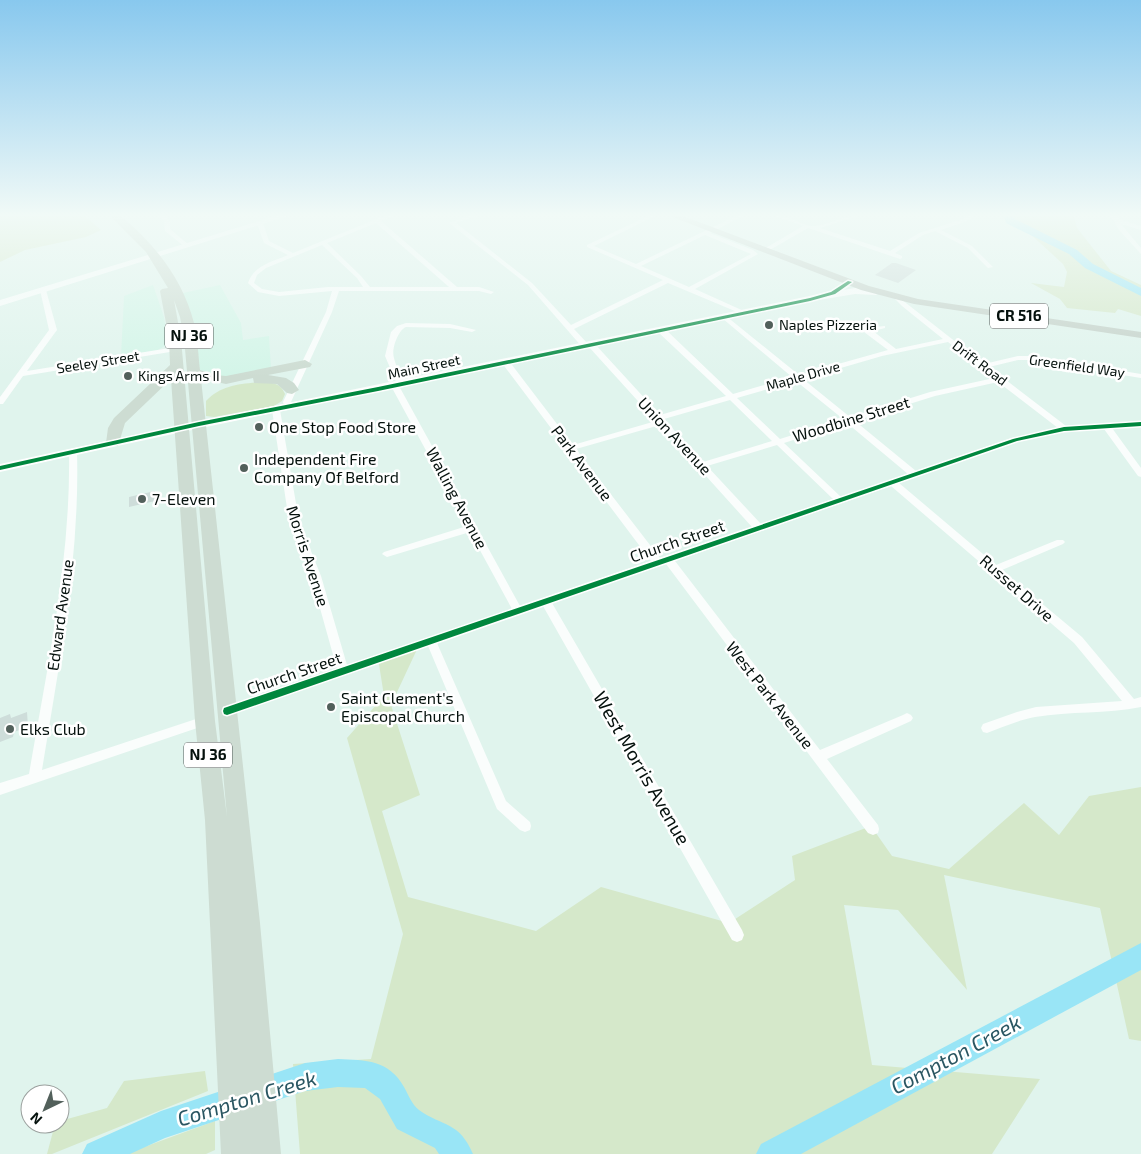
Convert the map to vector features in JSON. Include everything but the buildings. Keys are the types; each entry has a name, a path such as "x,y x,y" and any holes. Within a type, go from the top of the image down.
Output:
{"highway":[{"name":"NJ 36","path":"158,270 166,291 176,349 176,366 190,426 227,711 260,1068 266,1154"},
{"name":"NJ 36","path":"163,270 171,281 186,316 198,400 190,426 205,720 217,829 236,1154"},
{"path":"194,372 213,379 226,380 305,364"},
{"path":"114,443 115,428 119,421 176,366"},
{"path":"198,400 224,386 298,377"},
{"path":"272,379 289,385 292,390"}],"main road":[{"name":"CR 516","path":"818,270 897,298 1141,335"},
{"path":"819,297 853,291 876,292"}],"street":[{"path":"0,303 108,270"},
{"path":"260,270 254,274 251,283 258,290 279,294 336,289 455,289 491,292"},
{"path":"351,270 368,289"},
{"path":"433,270 455,289"},
{"name":"Union Avenue","path":"512,270 523,278 661,420 758,527"},
{"path":"642,270 744,313"},
{"path":"690,289 726,270"},
{"path":"570,328 668,280"},
{"name":"Main Street","path":"0,468 190,426 506,363 819,297 835,292 850,282"},
{"path":"288,407 287,403 292,390 330,312 336,289"},
{"path":"0,402 53,330 44,290"},
{"name":"Drift Road","path":"897,298 1064,429"},
{"path":"724,317 914,474"},
{"name":"Walling Avenue","path":"472,330 450,326 406,325 398,327 389,356 398,385 472,528 518,611"},
{"path":"883,327 867,330 894,351"},
{"path":"660,330 839,500"},
{"name":"Maple Drive","path":"571,448 730,397 894,351 949,340"},
{"name":"Seeley Street","path":"20,374 176,349"},
{"name":"Greenfield Way","path":"984,366 1018,358 1030,358 1141,376"},
{"name":"Park Avenue","path":"506,363 571,448 663,561"},
{"name":"Woodbine Street","path":"703,465 933,394 1000,379"},
{"name":"Morris Avenue","path":"276,410 294,521 316,576 342,671"},
{"name":"Church Street","path":"227,711 1015,440 1064,429 1141,424"},
{"path":"1106,426 1141,474"},
{"name":"Edward Avenue","path":"34,778 60,624 74,495 73,452"},
{"name":"Russet Drive","path":"892,482 1078,640 1137,703"},
{"path":"387,554 472,528"},
{"path":"995,569 1060,542"},
{"name":"West Park Avenue","path":"663,561 873,829"},
{"name":"West Morris Avenue","path":"545,601 737,935"},
{"path":"431,641 501,805 525,826"},
{"path":"987,728 1036,712 1102,708 1137,703"},
{"path":"818,757 907,718"},
{"path":"0,789 205,720"}],"shaded area":[{"path":"1066,270 1110,270 1141,285 1141,316 1118,309 1115,313 1067,308 1060,299 1031,283 1064,287"},
{"path":"153,285 164,317 168,344 158,350 121,356 124,296"},
{"path":"220,285 241,323 243,340 269,336 271,369 239,376 215,378 200,370 183,293"},
{"path":"261,382 281,387 285,394 282,401 274,406 214,417 206,416 206,401 224,388"},
{"path":"420,643 391,705 420,795 382,811 408,897 536,931 601,887 729,923 795,880 792,856 871,826 892,856 949,869 1024,803 1059,835 1089,796 1141,787 1141,1041 1129,1039 1100,908 944,875 967,990 898,910 844,905 872,1065 1040,1079 992,1154 300,1154 293,1064 371,1059 403,934 347,738 384,696 378,658"},
{"path":"205,1071 208,1091 52,1154 47,1154 52,1134 70,1134 70,1118 107,1108 124,1081"},
{"path":"215,1121 215,1150 206,1154 125,1154"}],"waterway":[{"path":"1096,270 1141,293"},
{"name":"Compton Creek","path":"771,1154 1141,956"},
{"name":"Compton Creek","path":"97,1154 161,1125 305,1077 338,1073 370,1074 390,1089 407,1119 445,1138 458,1154"}],"cycle path":[{"path":"0,468 199,424 378,389 810,299 833,293 850,282"},
{"path":"227,711 1015,440 1064,429 1141,424"}],"place":[{"name":"Naples Pizzeria","path":"769,325"},
{"name":"Kings Arms II","path":"128,376"},
{"name":"One Stop Food Store","path":"259,427"},
{"name":"Independent Fire Company Of Belford","path":"244,468"},
{"name":"7-Eleven","path":"142,499"},
{"name":"Saint Clement's Episcopal Church","path":"331,707"},
{"name":"Elks Club","path":"10,729"}]}
